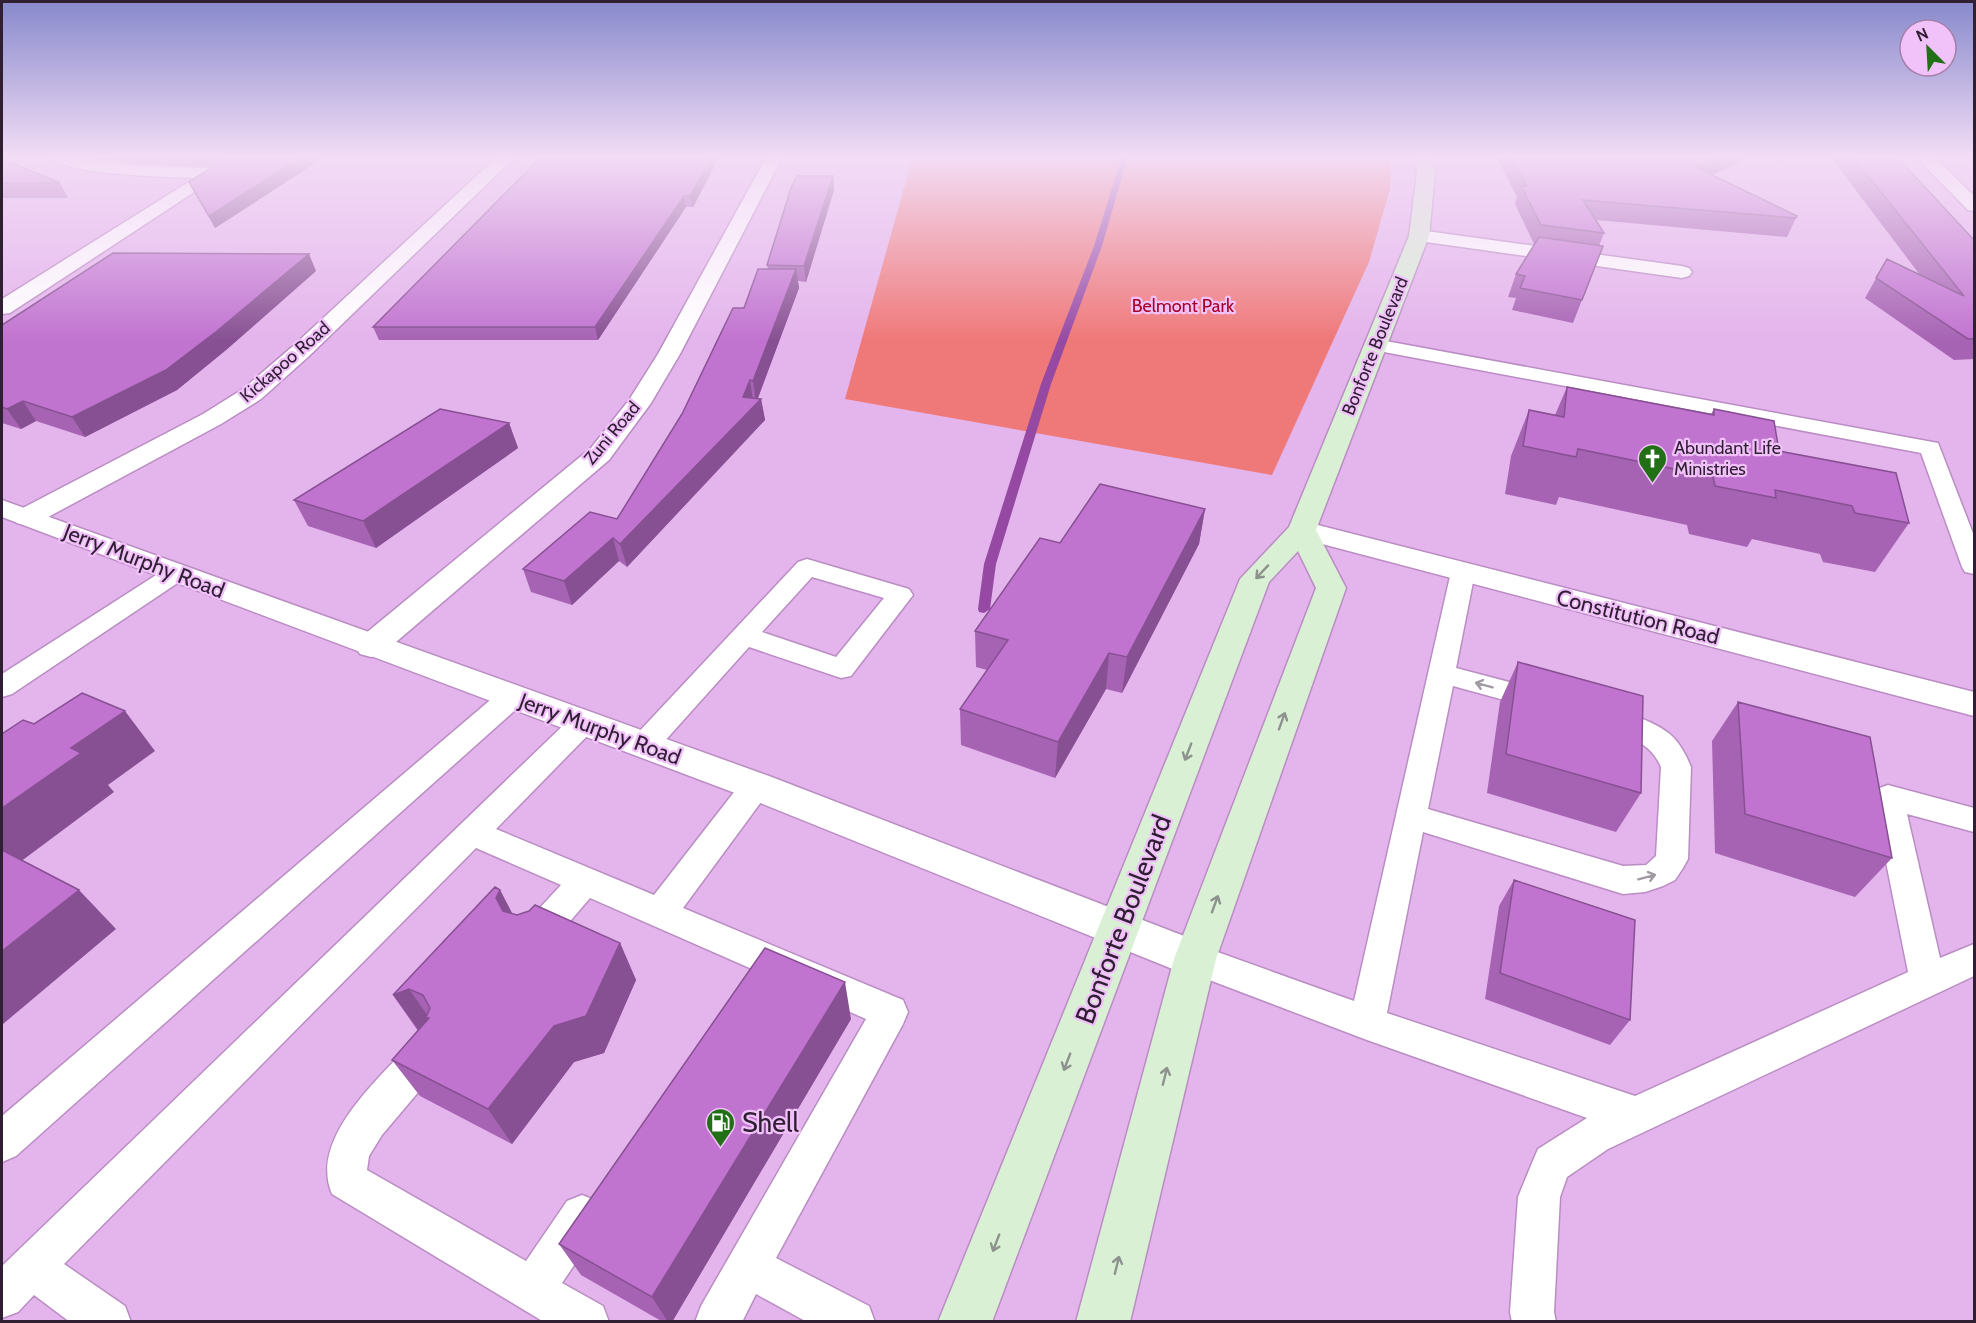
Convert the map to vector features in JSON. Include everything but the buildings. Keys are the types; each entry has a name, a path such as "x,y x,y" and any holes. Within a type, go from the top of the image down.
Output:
{"main road":[{"name":"Bonforte Boulevard","path":"965,1322 1255,579 1302,530 1419,236 1421,218"},
{"path":"1102,1322 1195,959 1331,588 1302,530"}],"street":[{"path":"2,308 144,218"},
{"name":"Kickapoo Road","path":"14,513 212,419 252,394 442,218"},
{"name":"Zuni Road","path":"371,646 600,454 639,403 669,354 742,218"},
{"path":"1419,236 1682,272"},
{"name":"Jerry Murphy Road","path":"14,513 756,786 1195,959"},
{"name":"Constitution Road","path":"1302,530 1974,704"}],"lane":[{"path":"1376,345 1930,448 1974,567"},
{"path":"644,746 807,567 900,595 841,669 745,636"},
{"path":"1367,1023 1463,572"},
{"path":"2,687 176,573"},
{"path":"1411,816 1623,880 1653,877 1666,870 1672,859 1676,768 1672,755 1662,743 1646,731 1441,673"},
{"path":"2,1142 512,697"},
{"path":"109,1322 16,1281 583,723"},
{"path":"660,913 756,786"},
{"path":"1928,981 1888,797 1974,820"},
{"path":"471,832 660,913 750,971 890,1012 717,1322"},
{"path":"536,936 585,881"},
{"path":"1195,959 1367,1023 1636,1116"},
{"path":"1534,1322 1532,1312 1539,1197 1552,1163 1594,1135 1974,959"},
{"path":"434,1046 368,1121 350,1151 346,1180 587,1322"},
{"path":"532,1290 599,1191"},
{"path":"748,1266 853,1322"}],"green space":[{"name":"Belmont Park","path":"896,218 1382,218 1369,262 1272,475 845,399"}],"waterway":[{"path":"984,609 990,564 1046,384 1106,218"}],"place":[{"name":"Abundant Life Ministries","path":"1653,484"},
{"name":"Shell","path":"721,1148"}]}
